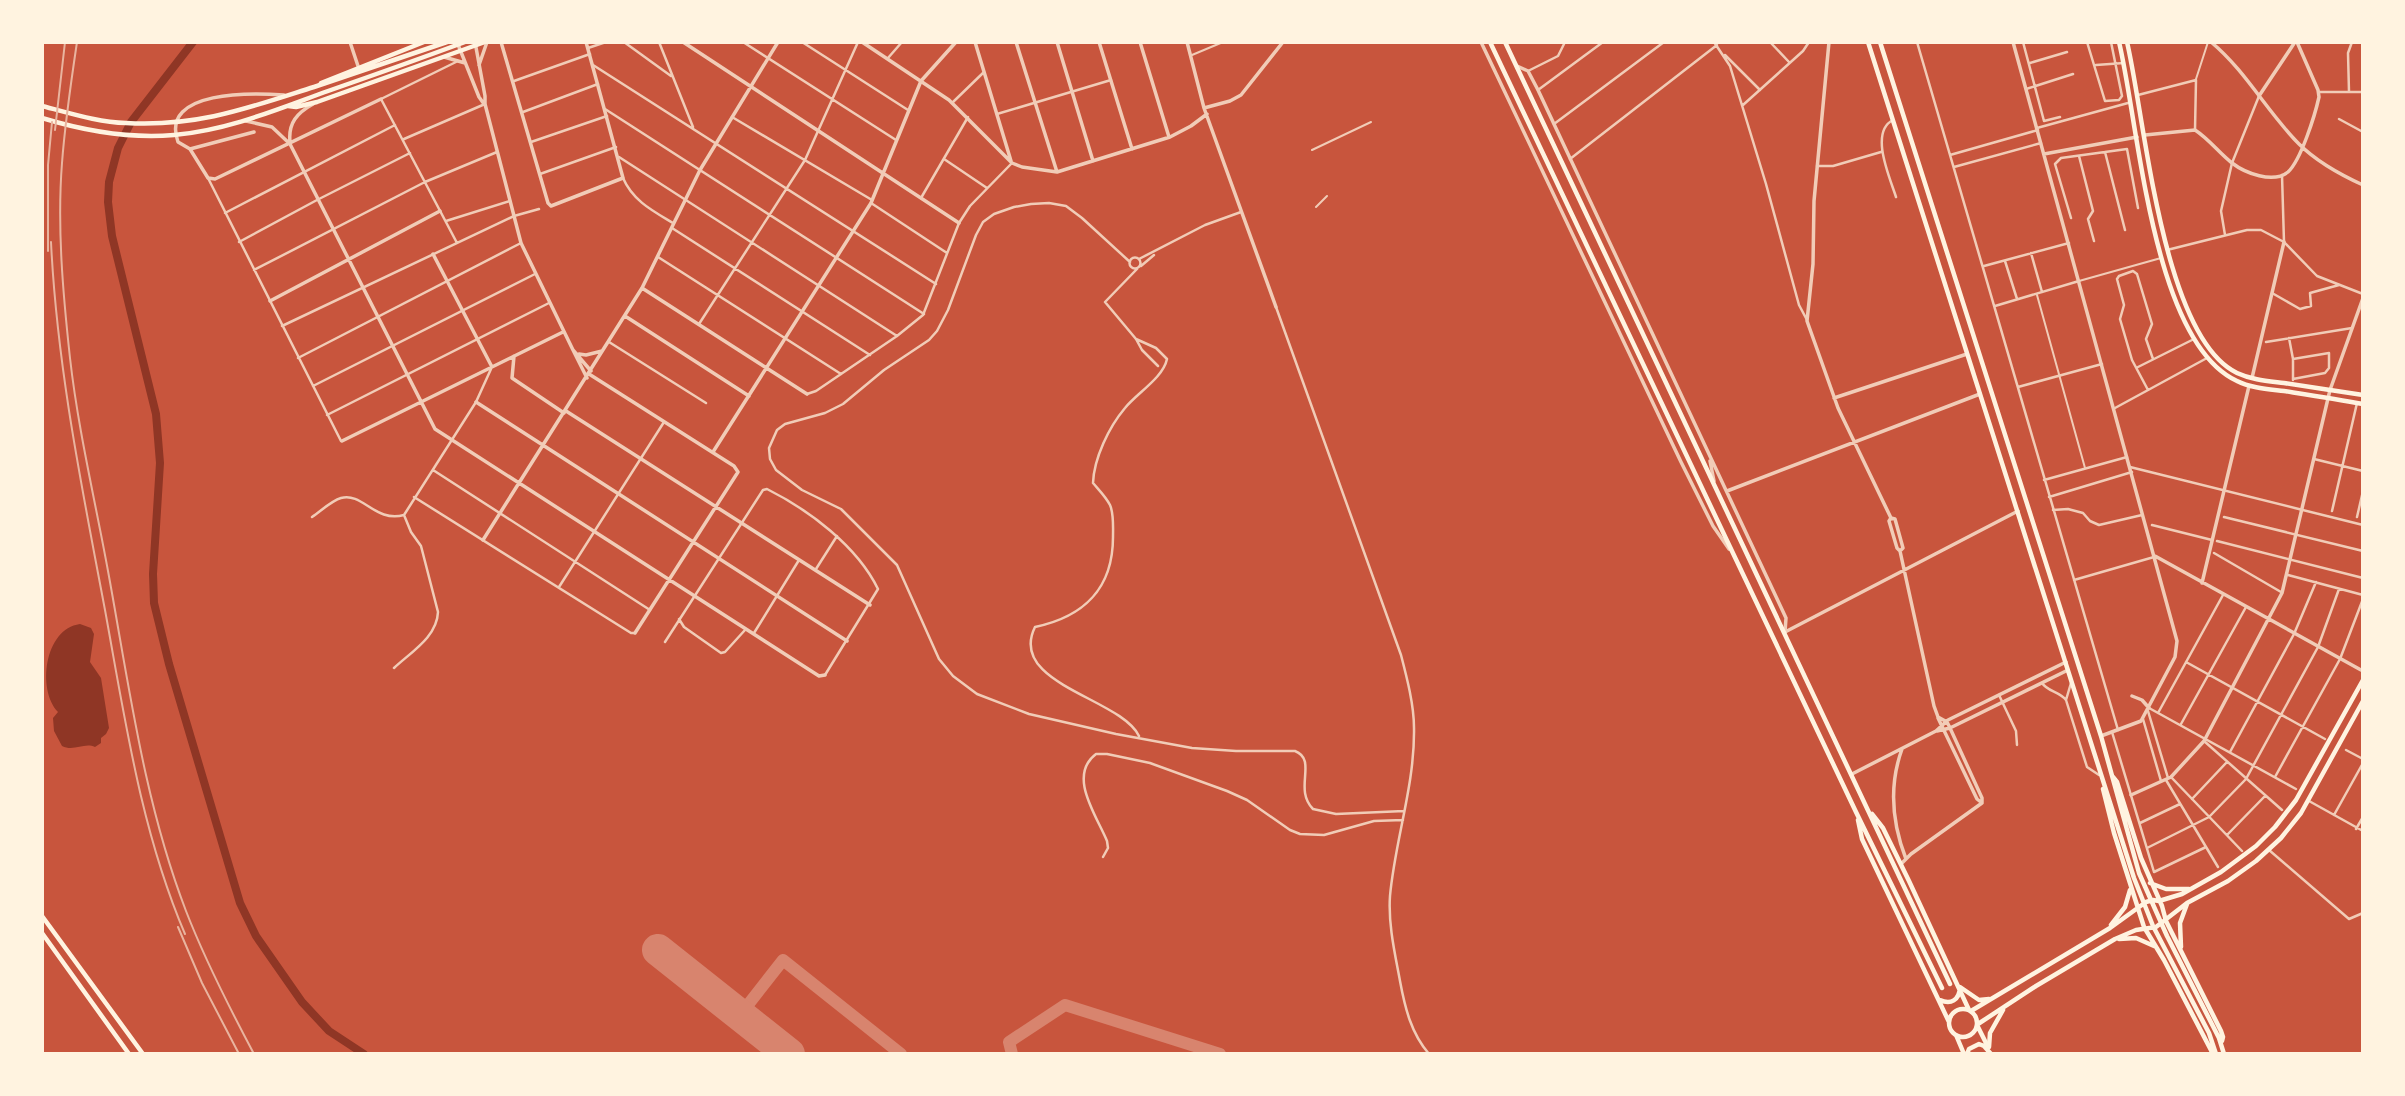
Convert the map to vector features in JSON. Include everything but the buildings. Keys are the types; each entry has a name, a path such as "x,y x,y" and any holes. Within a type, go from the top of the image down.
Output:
{"main road":[{"path":"317,86 328,78 424,42"},
{"path":"441,42 444,51 442,58"},
{"path":"42,106 124,123 177,123 228,115 447,42"},
{"path":"42,118 82,129 119,135 176,135 206,130 245,121 465,42"},
{"path":"287,106 296,107 317,102 486,42"},
{"path":"1490,42 1942,988"},
{"path":"1505,42 1950,984"},
{"path":"1868,42 2142,902 2212,1041 2215,1054"},
{"path":"1880,42 2101,736 2148,897 2220,1040 2224,1054"},
{"path":"2119,42 2150,213 2174,294 2194,339 2207,358 2225,374 2249,386 2360,403"},
{"path":"2127,42 2156,204 2167,250 2190,312 2206,344 2229,368 2252,379 2293,382 2363,395"},
{"path":"2137,136 2145,135"},
{"path":"1949,1022 1955,1011 1970,1010 2000,995 2110,928 2146,902 2159,901 2190,890 2245,855 2286,814 2363,680"},
{"path":"1955,1035 1971,1036 1978,1025 2005,1006 2115,939 2144,927 2152,928 2187,903 2243,871 2269,850 2309,801 2363,701"},
{"path":"2098,764 2137,910 2215,1054"},
{"path":"2111,775 2117,782 2150,883 2165,912 2165,920 2221,1031 2223,1037 2220,1040"},
{"path":"1866,807 1883,828 1991,1052"},
{"path":"1856,812 1863,839 1951,1030 1966,1054 1969,1049 1979,1045 1991,1052"},
{"path":"2150,883 2166,889 2190,890"},
{"path":"2110,928 2125,907 2130,886"},
{"path":"2181,951 2179,923 2187,903"},
{"path":"42,916 143,1054"},
{"path":"42,933 130,1054"},
{"path":"2115,939 2136,938 2157,948"},
{"path":"1937,997 1947,1003 1954,1001 1959,995 1960,987"},
{"path":"1960,987 1979,1000 2000,995"},
{"path":"1991,1052 1990,1033 2005,1006"}],"street":[{"path":"350,42 358,66"},
{"path":"457,42 479,97 485,104"},
{"path":"479,67 486,42"},
{"path":"501,42 548,203 551,206 623,178"},
{"path":"586,42 623,178 637,199 735,269 870,355"},
{"path":"588,48 606,42"},
{"path":"624,42 671,76"},
{"path":"659,42 693,128"},
{"path":"683,42 959,223"},
{"path":"743,42 897,141"},
{"path":"483,540 642,288 700,170 778,42"},
{"path":"802,42 909,110"},
{"path":"699,324 805,160 860,42 952,103 1012,163 1022,167 1057,172 1170,137 1191,127 1207,114"},
{"path":"887,59 902,42"},
{"path":"713,452 872,202 921,81 956,42"},
{"path":"975,42 1012,163"},
{"path":"1016,42 1057,172"},
{"path":"1057,42 1093,161"},
{"path":"1099,42 1132,149"},
{"path":"1140,42 1170,137"},
{"path":"1186,42 1204,108 1401,655 1415,726 1413,758 1390,898 1391,922 1410,1023 1429,1054"},
{"path":"1190,56 1223,42"},
{"path":"1204,108 1241,95 1283,42"},
{"path":"1481,42 1681,462 1713,526 1735,558"},
{"path":"1528,72 1558,56 1565,42"},
{"path":"1538,90 1603,42"},
{"path":"1553,125 1664,42"},
{"path":"1770,42 1789,62"},
{"path":"1742,105 1808,42"},
{"path":"1808,321 1817,166 1829,42"},
{"path":"1917,42 2074,580 2154,872 2206,847"},
{"path":"2013,42 2177,644 2175,657 2143,719 2136,725 2101,736"},
{"path":"2023,42 2044,121 2060,117"},
{"path":"2087,42 2105,101 2122,98 2111,42"},
{"path":"2195,130 2196,80 2209,42 2236,67 2302,147 2337,172 2363,185"},
{"path":"2225,234 2221,211 2232,163 2259,96 2296,42"},
{"path":"2145,135 2195,130 2232,163 2255,174 2282,175 2291,168 2302,147 2319,92 2296,42"},
{"path":"2349,92 2348,53 2353,42"},
{"path":"1569,159 1715,43 1730,66 1799,305 1808,321 1834,398 1891,518 1895,519 1938,717 1977,799 1982,803"},
{"path":"414,497 635,633 738,472 734,466 713,452 589,374 564,332 521,243 485,104 475,44"},
{"path":"2028,63 2067,52"},
{"path":"512,82 590,54"},
{"path":"1722,54 1760,90"},
{"path":"442,58 466,64"},
{"path":"208,178 219,178 458,61"},
{"path":"2095,65 2124,63"},
{"path":"593,65 936,284"},
{"path":"1516,65 1528,72 1538,90 1786,618 1785,632"},
{"path":"952,103 984,72"},
{"path":"2026,89 2073,74"},
{"path":"997,114 1111,80"},
{"path":"2138,94 2196,80"},
{"path":"521,113 598,84"},
{"path":"2319,92 2363,92"},
{"path":"290,95 200,100 190,105 178,121 176,132 178,142 190,149 208,178 338,439 342,441 564,332"},
{"path":"381,99 457,243"},
{"path":"290,144 290,131 295,117 317,102"},
{"path":"1950,155 2132,103"},
{"path":"403,140 485,104"},
{"path":"605,109 924,314"},
{"path":"529,142 607,116"},
{"path":"732,117 872,202 947,253"},
{"path":"921,198 968,117"},
{"path":"2339,119 2363,132"},
{"path":"1893,120 1886,125 1881,144 1896,197"},
{"path":"245,121 272,127 290,144 432,424 452,441 669,579 695,596 746,629 819,676 825,675 847,641 870,605 877,586 837,536 767,489 762,490 741,524 718,559 695,596 665,642"},
{"path":"1312,150 1371,122"},
{"path":"225,213 396,125"},
{"path":"190,149 254,132"},
{"path":"2044,154 2137,136"},
{"path":"1954,167 2041,143"},
{"path":"2099,144 2124,230"},
{"path":"539,174 616,147"},
{"path":"2071,218 2056,164 2061,158 2128,150 2138,208"},
{"path":"254,270 425,182 497,152"},
{"path":"1817,166 1828,168 1882,152"},
{"path":"240,242 410,153"},
{"path":"2079,156 2093,211 2088,219 2094,241"},
{"path":"619,157 897,336"},
{"path":"944,159 987,188"},
{"path":"642,288 807,394 816,391 897,336 924,314 959,223 970,206 1012,163"},
{"path":"2252,379 2284,242 2282,175"},
{"path":"1316,207 1327,196"},
{"path":"446,221 510,201"},
{"path":"1126,280 1132,268 1131,261 1082,218 1061,205 1031,204 994,214 983,222 976,235 948,310 929,340 884,370 844,404 825,413 785,424 777,430 769,448 770,459 776,470 803,490 841,509 897,565 939,659 957,679 977,694 1029,714 1139,738 1207,750 1295,751 1306,761 1304,795 1313,809 1336,814 1404,811"},
{"path":"282,326 514,216 539,209"},
{"path":"270,301 440,211"},
{"path":"1158,366 1142,350 1105,302 1160,251 1205,225 1241,212"},
{"path":"2131,794 2166,779 2205,740 2282,593 2330,390 2363,296 2316,276 2284,242 2270,233 2256,229 2225,234 2167,250"},
{"path":"298,358 521,243"},
{"path":"1984,267 2068,243"},
{"path":"1131,261 1160,251"},
{"path":"2031,253 2042,292"},
{"path":"433,254 492,367"},
{"path":"658,257 841,374"},
{"path":"1995,306 2162,257"},
{"path":"1139,259 1139,268"},
{"path":"2005,261 2017,299"},
{"path":"1132,268 1139,268"},
{"path":"2148,390 2132,360 2120,319 2124,305 2117,281 2119,276 2133,271 2137,274 2152,324 2146,339 2153,359"},
{"path":"312,386 535,274"},
{"path":"2272,293 2300,309 2311,306 2311,293 2339,285"},
{"path":"2036,294 2085,468"},
{"path":"327,416 549,303"},
{"path":"625,316 749,396"},
{"path":"2266,342 2352,328"},
{"path":"2289,338 2293,382 2325,373 2329,368 2329,353 2293,359"},
{"path":"1136,339 1156,348 1167,359 1162,370 1126,407 1113,425 1094,473 1093,483 1110,504 1112,514 1111,561 1096,594 1073,614 1050,624 1034,627 1030,643 1037,664 1077,693 1117,714 1136,731 1139,738"},
{"path":"2137,367 2194,339"},
{"path":"609,342 706,403"},
{"path":"575,351 586,355 604,351"},
{"path":"575,351 589,374"},
{"path":"1834,398 1968,354"},
{"path":"514,356 512,378 870,605"},
{"path":"2114,408 2207,358"},
{"path":"2018,387 2102,364"},
{"path":"312,517 339,499 347,498 359,501 381,515 404,515 476,402 492,367"},
{"path":"2202,583 2215,541 2224,490 2249,386"},
{"path":"1727,491 1980,394"},
{"path":"476,402 847,641"},
{"path":"2332,511 2360,403"},
{"path":"559,587 665,421"},
{"path":"1708,453 1715,486"},
{"path":"2044,480 2127,457"},
{"path":"2314,459 2363,471"},
{"path":"2049,497 2131,469 2363,525"},
{"path":"433,470 650,610"},
{"path":"2357,517 2363,491"},
{"path":"2053,510 2068,509 2083,513 2099,524 2143,514"},
{"path":"1785,632 2018,511"},
{"path":"394,668 432,633 438,621 438,611 421,546 404,515"},
{"path":"2224,517 2363,551"},
{"path":"2152,525 2363,578"},
{"path":"815,571 837,536"},
{"path":"2214,553 2282,593"},
{"path":"2074,580 2155,556 2361,670"},
{"path":"754,634 799,560"},
{"path":"2275,777 2340,659 2363,597 2288,575"},
{"path":"2230,752 2294,634 2316,582"},
{"path":"2147,848 2209,817 2246,779 2318,647 2339,589"},
{"path":"2158,713 2223,595"},
{"path":"2181,725 2246,607"},
{"path":"679,620 684,627 721,653 746,629"},
{"path":"1852,774 2066,662"},
{"path":"2186,662 2325,739"},
{"path":"1943,727 1950,728 2068,670"},
{"path":"2066,700 2071,680"},
{"path":"2042,682 2045,688 2062,695 2066,700 2087,767 2099,775"},
{"path":"1999,695 2016,732 2017,745"},
{"path":"2132,696 2142,700 2148,708 2166,779 2192,799 2242,850"},
{"path":"2148,708 2297,789"},
{"path":"1938,717 1947,722 1982,803"},
{"path":"2143,719 2166,779 2218,867"},
{"path":"2077,732 2087,727"},
{"path":"2205,740 2282,810"},
{"path":"1903,746 1896,765 1892,791 1895,817 1906,859"},
{"path":"2334,816 2363,761 2346,750"},
{"path":"1102,857 1108,848 1107,841 1084,783 1087,765 1096,754 1150,763 1227,791 1247,800 1300,834 1324,835 1374,821 1403,820"},
{"path":"2192,799 2227,762"},
{"path":"2227,835 2265,796"},
{"path":"2309,801 2363,831"},
{"path":"1901,864 1982,803"},
{"path":"2140,823 2180,804"},
{"path":"2356,829 2363,817"},
{"path":"2269,850 2349,919 2363,913"}],"shaded area":[{"path":"80,624 91,628 94,634 90,662 101,678 109,728 101,738 101,743 95,747 66,748 62,746 54,731 53,718 58,712 51,702 46,676 52,648 58,637 68,628"}],"waterway":[{"path":"193,42 131,122 118,148 109,182 108,202 112,236 156,414 160,463 153,574 154,603 169,664 240,903 256,936 302,1002 329,1031 364,1054"}],"taxiway":[{"path":"740,1015 783,960 901,1054"},
{"path":"1012,1054 1009,1042 1065,1005 1220,1054"}],"runway":[{"path":"658,950 789,1054"}],"railway":[{"path":"55,130 65,42"},
{"path":"77,42 65,132 60,211 67,334 82,438 139,743 159,828 193,929 254,1054"},
{"path":"48,251 48,165 52,122"},
{"path":"51,242 59,335 72,427 128,733 157,855 185,934"},
{"path":"178,927 202,983 239,1054"}]}
